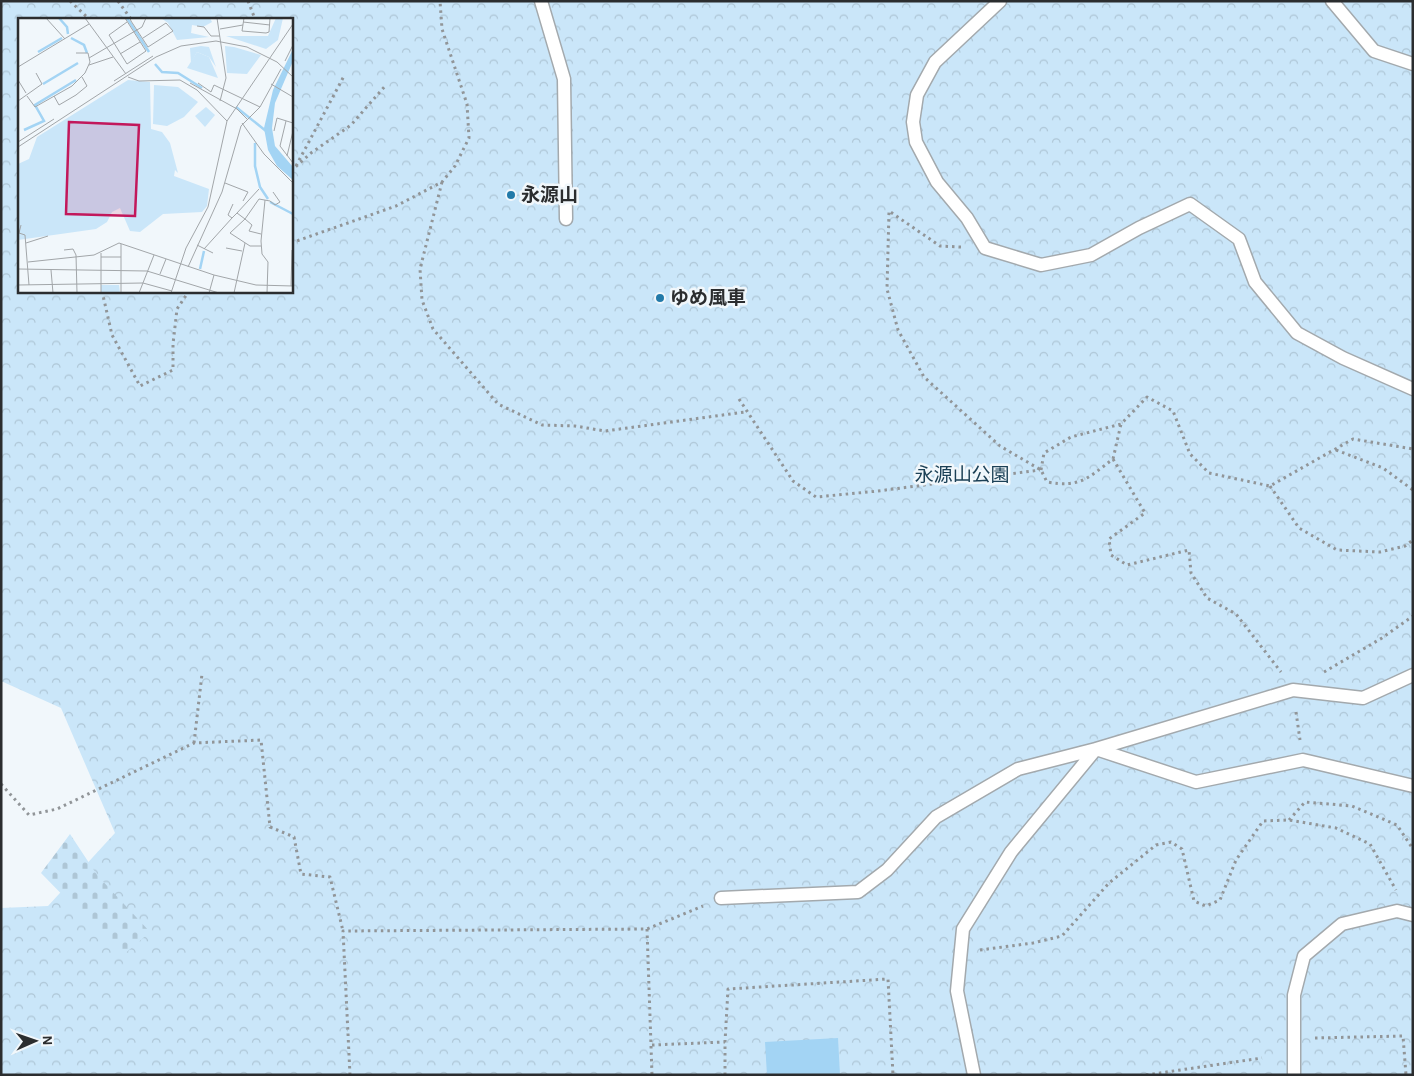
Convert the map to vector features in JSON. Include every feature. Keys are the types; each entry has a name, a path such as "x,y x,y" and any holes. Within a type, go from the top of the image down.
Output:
{"lane":[{"path":"541,1 564,79 566,219"},
{"path":"1000,1 935,62 917,96 913,122 916,142 937,182 967,218 985,248 1041,265 1091,255 1139,228 1190,204 1239,239 1255,282 1296,333 1343,358 1413,389"},
{"path":"1332,1 1374,50 1413,64"},
{"path":"721,898 858,892 887,870 936,817 1018,769 1294,690 1363,698 1413,675"},
{"path":"1096,748 1196,782 1302,760 1413,786"},
{"path":"974,1075 957,991 963,929 1011,852 1096,748"},
{"path":"1294,1075 1294,995 1304,956 1342,924 1397,911 1412,914"}],"path":[{"path":"70,1 88,18"},
{"path":"118,1 130,18"},
{"path":"248,1 255,18"},
{"path":"292,243 396,206 442,182 455,166 469,138 467,104 442,29 440,1"},
{"path":"295,168 344,76"},
{"path":"292,170 311,153 351,125 386,85"},
{"path":"442,182 420,269 422,300 432,329 498,404 542,426 575,426 605,432 745,412"},
{"path":"985,248 940,246 889,211 887,289 898,330 924,377 1000,446 1041,470 1047,482 1065,485 1082,482 1113,459 1121,424 1147,397 1173,411 1190,454 1209,473 1270,486 1353,439 1413,449"},
{"path":"102,292 112,335 140,386 174,370 173,344 177,309 188,292"},
{"path":"739,399 745,412 793,481 816,496 878,491 1041,470"},
{"path":"1041,470 1044,453 1071,437 1121,424"},
{"path":"1336,449 1383,468 1413,490"},
{"path":"1113,459 1145,513 1110,539 1110,556 1127,565 1189,550 1191,573 1207,598 1236,614 1266,650 1294,690 1302,760"},
{"path":"1270,486 1299,528 1337,550 1380,552 1405,546 1413,540"},
{"path":"1294,690 1382,638 1413,616"},
{"path":"194,743 202,674"},
{"path":"1,784 29,815 57,809 194,743 261,740 270,827 294,837 301,874 330,877 343,931 350,1075"},
{"path":"1289,820 1305,802 1352,806 1397,825 1413,849"},
{"path":"961,952 1033,943 1062,936 1109,883 1156,845 1171,842 1182,849 1194,901 1206,906 1220,900 1236,860 1263,821 1289,820 1336,828 1370,844 1412,914"},
{"path":"343,931 647,929 721,898"},
{"path":"647,929 652,1075"},
{"path":"726,1075 724,1042 728,989 888,979 894,1075"},
{"path":"1293,1039 1403,1036 1406,1075"},
{"path":"652,1045 724,1042"},
{"path":"1146,1075 1262,1058"}],"green space":[{"name":"永源山公園","path":"1,1 1413,1 1413,1075 1,1075 1,908 48,906 115,833 61,708 1,681"},
{"path":"70,834 97,875 150,932 122,956 41,873"}],"water":[{"path":"838,1038 840,1075 767,1075 765,1042"}],"place":[{"name":"永源山","path":"511,195"},
{"name":"ゆめ風車","path":"660,298"}]}
